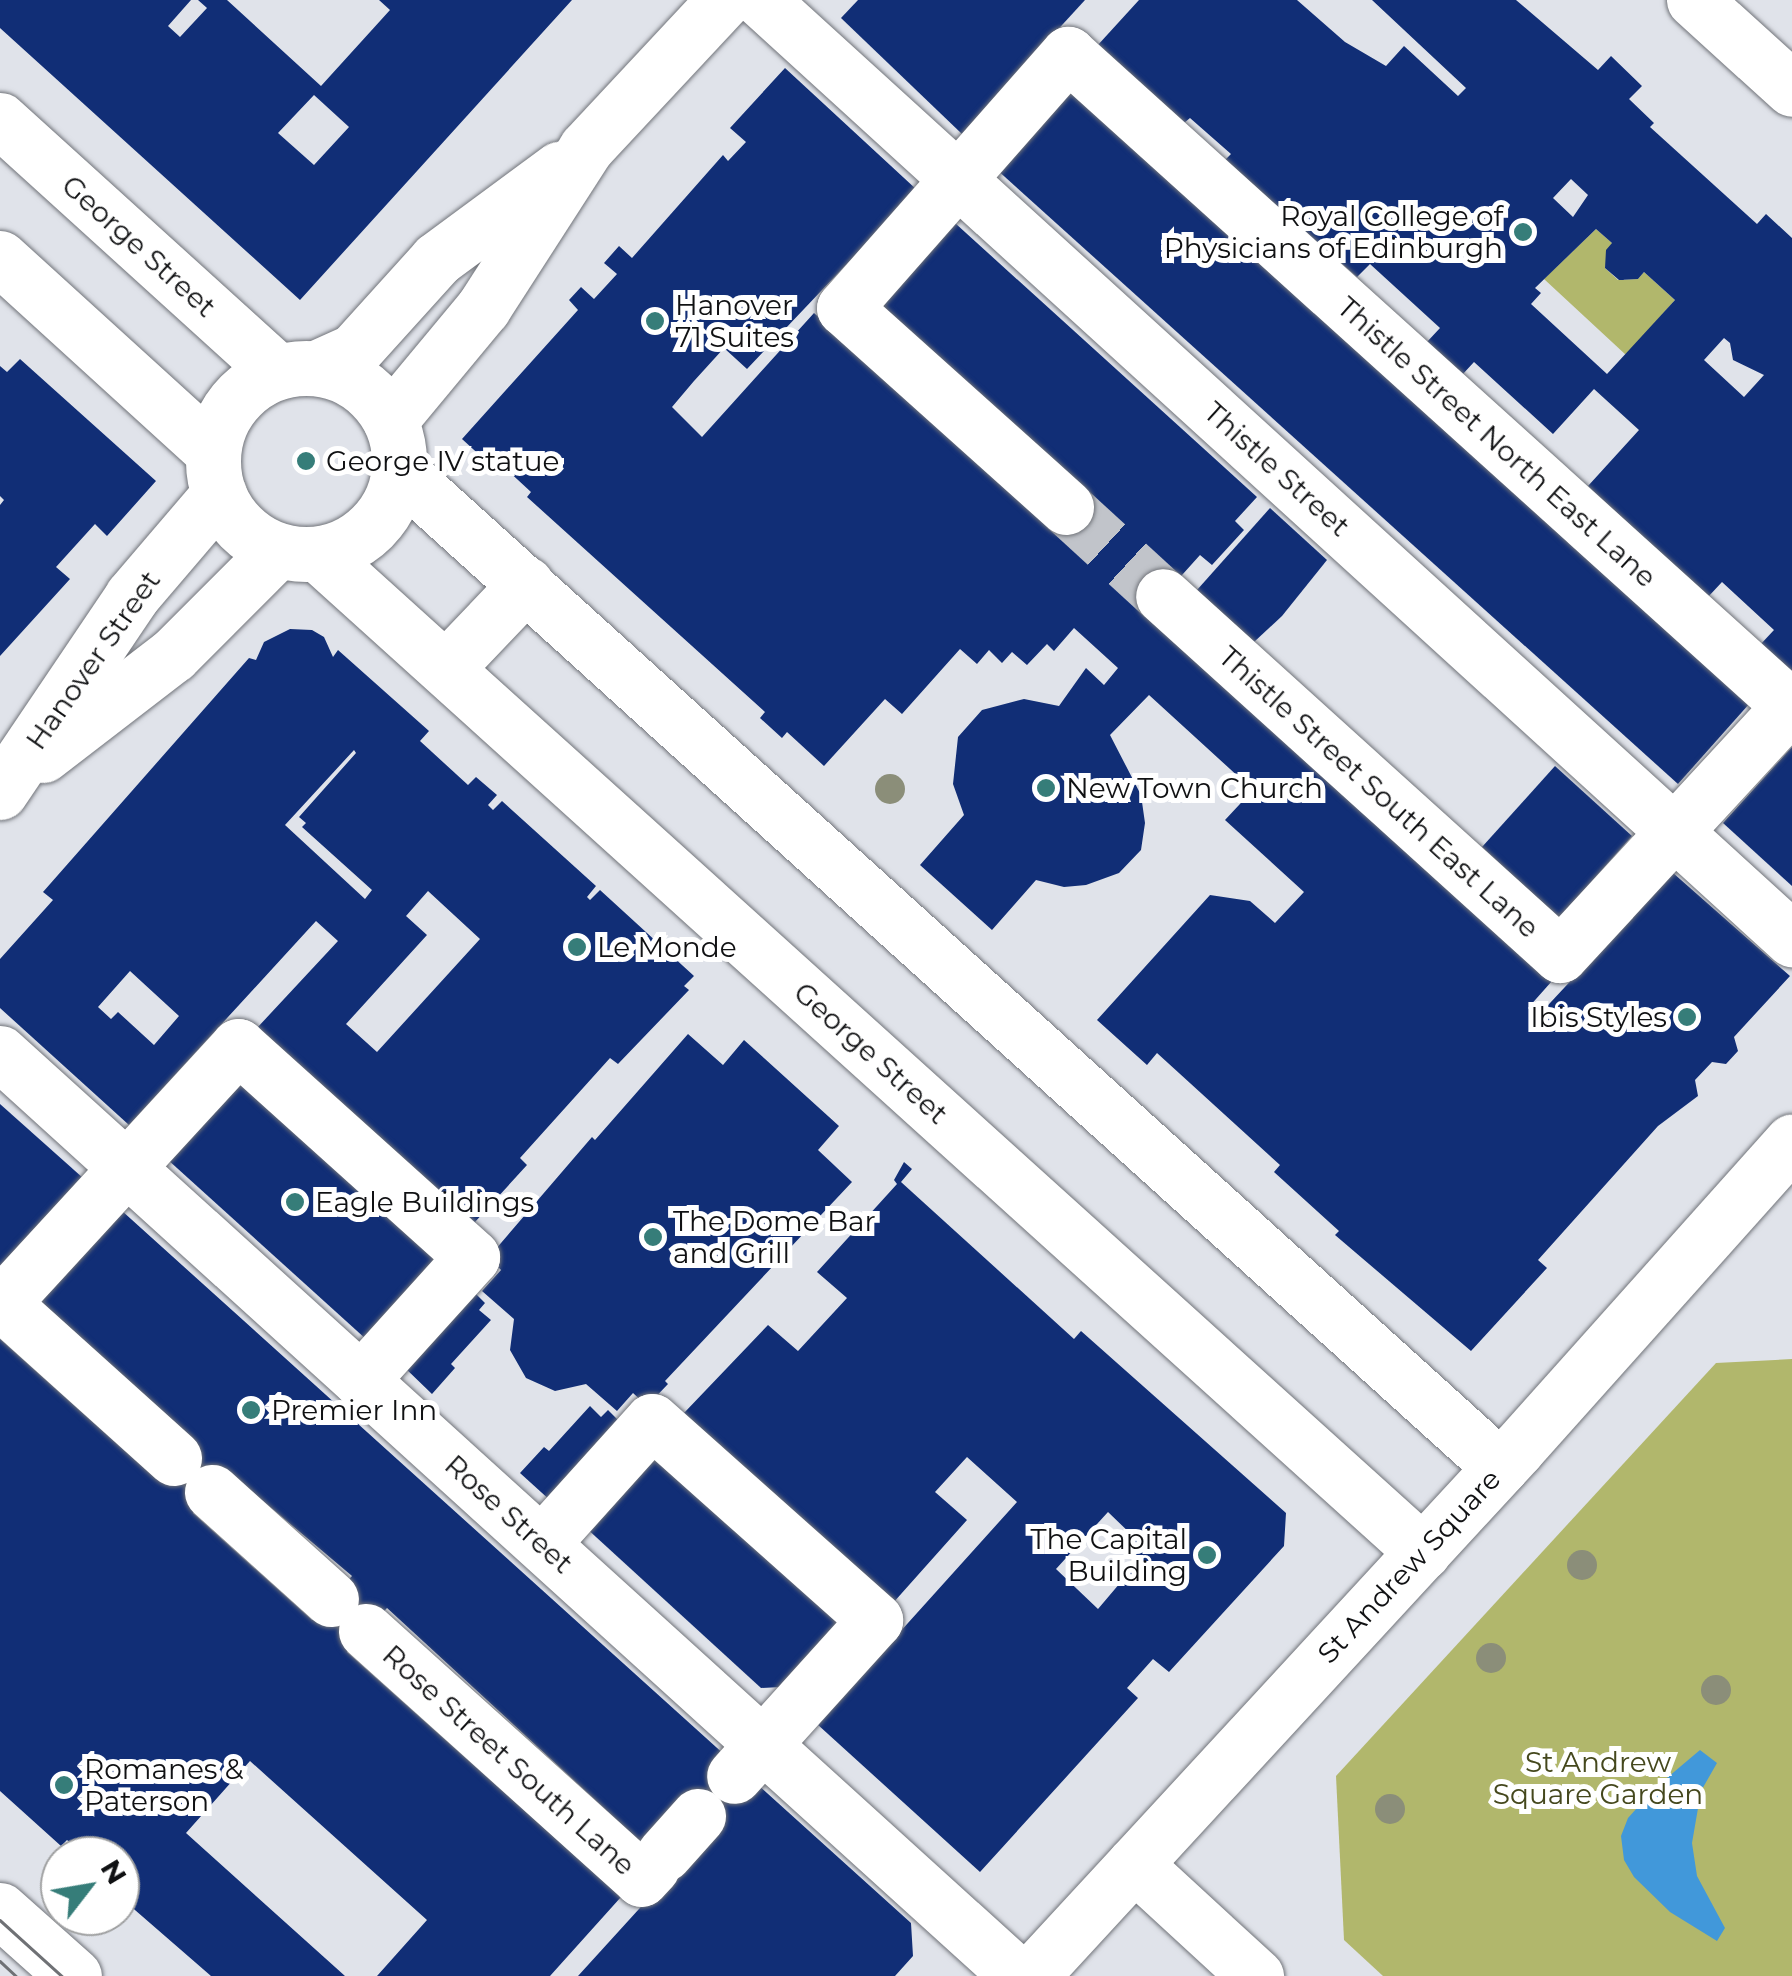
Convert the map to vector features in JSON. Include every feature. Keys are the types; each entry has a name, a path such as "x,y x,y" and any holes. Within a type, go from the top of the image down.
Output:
{"street":[{"path":"298,552 339,548 373,526 385,510 394,446 586,148 724,0"},
{"name":"Thistle Street","path":"761,0 1792,938"},
{"path":"1694,0 1792,89"},
{"name":"Thistle Street North East Lane","path":"960,181 1068,54 1790,706 1674,831"},
{"name":"George Street","path":"0,120 297,370 353,380 380,403 394,446 526,584 1500,1467"},
{"path":"216,473 216,434 233,402 297,370 354,351 437,259 586,148"},
{"path":"960,181 844,308 1066,507"},
{"name":"George Street","path":"0,258 216,473 246,531 298,552 446,668 1423,1552"},
{"name":"Hanover Street","path":"5,787 216,473"},
{"name":"Hanover Street","path":"5,787 298,552"},
{"path":"446,668 526,584"},
{"name":"Thistle Street South East Lane","path":"1163,596 1560,955 1674,831"},
{"path":"125,1166 238,1046 472,1257 361,1380"},
{"name":"Rose Street","path":"0,1052 542,1544 749,1760 1018,1976"},
{"name":"St Andrew Square","path":"1032,1976 1423,1552 1792,1142"},
{"name":"Rose Street South Lane","path":"125,1166 2,1303 641,1879 671,1845"},
{"path":"542,1544 652,1421 863,1593 875,1620 749,1760"},
{"path":"1134,1864 1256,1976"},
{"path":"0,1910 74,1976"}],"green space":[{"path":"1596,229 1612,243 1605,268 1618,280 1638,279 1644,272 1675,300 1626,355 1544,279"},
{"name":"St Andrew Square Garden","path":"1792,1359 1792,1976 1383,1976 1344,1940 1336,1776 1716,1363"}],"water":[{"path":"1700,1750 1717,1763 1701,1791 1692,1843 1697,1876 1725,1928 1717,1941 1670,1912 1634,1877 1624,1860 1621,1836 1628,1818 1655,1788"}],"building":[{"path":"0,0 191,0 168,26 180,37 207,8 198,0 227,0 321,86 390,10 379,0 572,0 300,300 0,28","holes":["314,95 349,127 314,165 278,133"]},
{"path":"858,0 1085,0 962,134 841,18"},
{"name":"Royal College of Physicians of Edinburgh","path":"1139,0 1297,0 1345,42 1386,66 1404,46 1458,96 1466,88 1372,0 1516,0 1598,70 1611,56 1642,86 1629,99 1654,123 1650,127 1757,224 1766,214 1792,238 1792,676 1759,646 1774,630 1722,582 1708,597 1588,486 1639,430 1594,389 1553,434 1474,362 1462,375 1426,343 1440,328 1370,264 1357,277 1225,160 1231,154 1190,118 1184,123 1097,46","holes":["1571,179 1588,195 1573,217 1553,198","1596,229 1612,243 1606,250 1605,268 1619,280 1638,279 1644,272 1675,300 1607,374 1531,304 1541,293 1535,288","1724,338 1730,343 1733,360 1764,375 1744,397 1704,360"]},
{"path":"785,68 917,190 747,369 724,348 694,381 672,407 702,437 814,313 890,381 881,305 955,223 1257,497 1235,521 1244,530 1212,565 1200,555 1147,614 1552,981 1528,1008 1537,1017 1672,872 1790,976 1734,1037 1738,1051 1726,1064 1712,1062 1695,1080 1698,1096 1658,1126 1538,1260 1547,1268 1471,1351 1335,1235 1339,1231 1274,1172 1280,1165 1157,1053 1147,1065 1097,1020 1210,895 1250,901 1275,923 1304,892 1225,820 1253,790 1149,695 1110,735 1141,795 1145,823 1141,850 1119,873 1086,885 1064,887 1036,880 992,930 920,865 964,815 953,784 958,737 982,710 1024,699 1059,706 1086,668 1104,685 1118,668 1074,628 1054,651 1047,644 1027,665 1012,652 1002,663 989,650 977,664 960,649 902,714 885,699 824,766 787,732 782,738 760,718 765,712 527,497 531,492 490,454 485,460 462,439 578,310 569,300 581,287 594,299 617,274 604,263 619,246 632,258 723,155 728,161 746,142 730,128"},
{"path":"1069,87 1750,703 1678,784 995,168"},
{"path":"20,359 156,481 107,536 95,524 56,567 70,579 0,656 0,505 4,500 0,496 0,366 7,372"},
{"path":"1270,508 1327,560 1282,616 1254,642 1197,590"},
{"path":"290,629 312,630 324,637 333,657 338,650 429,731 420,741 468,785 476,777 497,795 488,805 493,810 502,801 596,886 587,897 590,900 600,890 694,976 684,986 689,990 618,1064 610,1058 520,1158 527,1165 475,1222 478,1227 257,1028 338,941 316,921 129,1125 0,1008 0,959 53,900 43,892 249,658 256,660 264,642","holes":["354,750 356,753 299,817 306,823 302,827 372,890 365,899 285,825","428,891 480,939 377,1052 346,1024 427,935 406,916","130,971 179,1016 154,1045 118,1012 111,1019 98,1007"]},
{"path":"1792,747 1792,886 1723,823"},
{"path":"1555,766 1632,836 1559,918 1482,847"},
{"name":"The Dome Bar and Grill","path":"688,1034 723,1065 744,1040 839,1126 818,1150 852,1182 665,1381 668,1384 647,1406 633,1393 617,1411 586,1384 555,1391 526,1378 510,1350 514,1319 482,1291 501,1270 489,1257 592,1137 595,1140"},
{"name":"Eagle Buildings","path":"240,1079 439,1259 367,1340 167,1159"},
{"path":"0,1104 83,1178 0,1271"},
{"path":"904,1162 912,1169 901,1182 1074,1339 1081,1331 1286,1513 1284,1546 1169,1672 1153,1659 1127,1688 1138,1698 980,1872 817,1724 1017,1502 967,1457 935,1492 967,1520 893,1603 684,1413 768,1325 798,1351 847,1298 817,1272 897,1184 894,1180","holes":["1108,1512 1135,1538 1137,1563 1098,1609 1056,1569"]},
{"path":"121,1210 911,1923 913,1956 895,1976 578,1976 659,1887 642,1843 387,1608 347,1652 621,1897 550,1976 377,1976 427,1920 250,1761 186,1833 345,1976 211,1976 140,1914 140,1836 50,1836 0,1791 0,1339 156,1479 191,1440 38,1303","holes":["230,1473 352,1576 312,1620 193,1513"]},
{"path":"475,1293 485,1303 479,1310 491,1320 451,1364 455,1368 432,1394 403,1366"},
{"path":"590,1406 601,1417 608,1410 618,1420 552,1502 520,1473 544,1447 549,1451"},
{"path":"655,1451 841,1622 781,1687 761,1688 584,1526"}],"tunnel":[{"path":"1066,507 1163,596"}],"tram line":[{"path":"0,1920 62,1976"},
{"path":"0,1961 16,1976"}],"place":[{"name":"Royal College of Physicians of Edinburgh","path":"1523,232"},
{"name":"Hanover 71 Suites","path":"655,321"},
{"name":"George IV statue","path":"306,461"},
{"name":"New Town Church","path":"1046,788"},
{"name":"Le Monde","path":"577,947"},
{"name":"Ibis Styles","path":"1687,1017"},
{"name":"Eagle Buildings","path":"295,1202"},
{"name":"The Dome Bar and Grill","path":"653,1237"},
{"name":"Premier Inn","path":"251,1410"},
{"name":"The Capital Building","path":"1207,1555"},
{"name":"Romanes & Paterson","path":"64,1785"}]}
